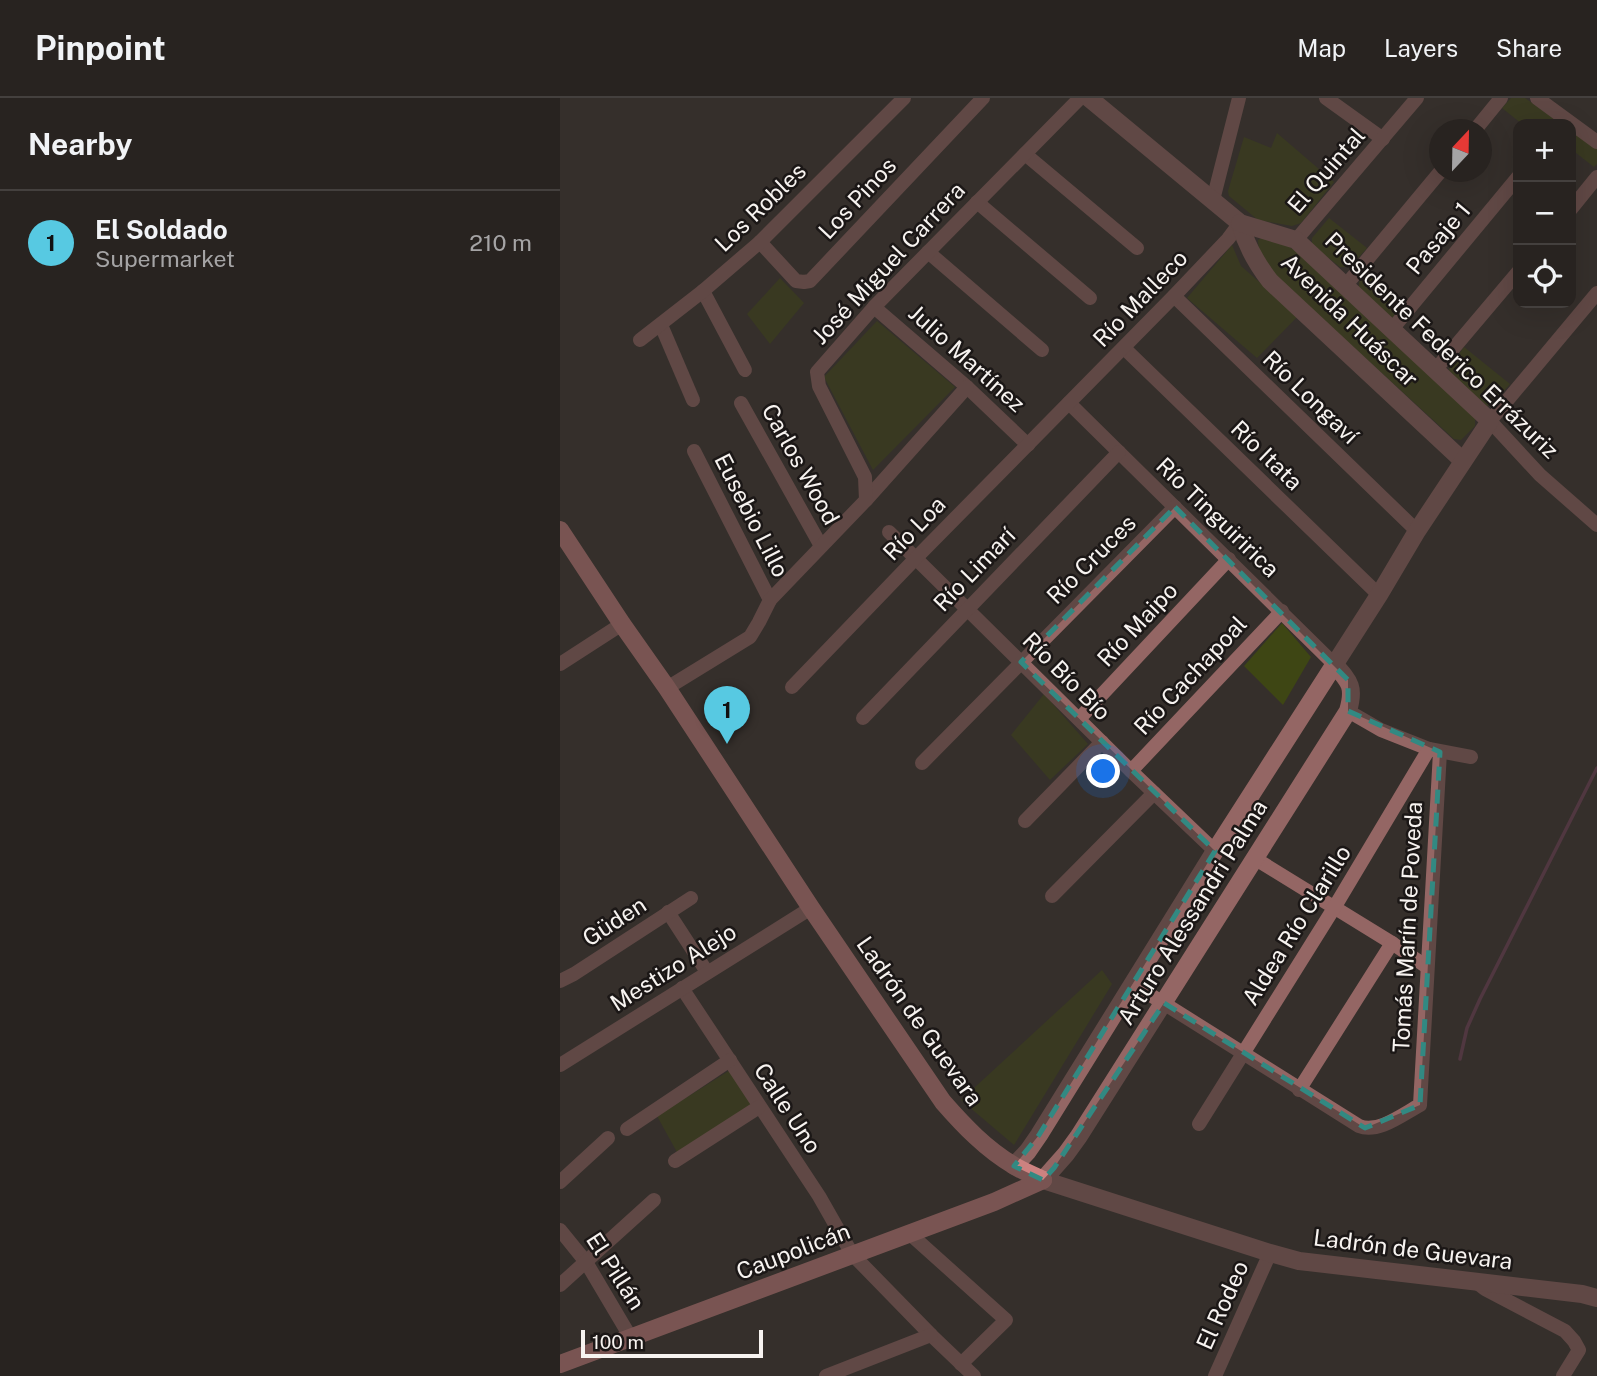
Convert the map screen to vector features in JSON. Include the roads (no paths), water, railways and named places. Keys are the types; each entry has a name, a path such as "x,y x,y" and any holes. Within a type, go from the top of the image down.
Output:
{"main road":[{"name":"Ladrón de Guevara","path":"560,530 943,1102 968,1131 1007,1161 1042,1180"},
{"path":"994,1202 1003,1187 1007,1161"},
{"name":"Caupolicán","path":"560,1364 994,1202 1042,1180"}],"street":[{"name":"Los Robles","path":"640,340 760,242 904,98"},
{"name":"Los Pinos","path":"760,242 796,281 810,281 983,98"},
{"name":"José Miguel Carrera","path":"866,500 864,477 819,386 817,372 874,307 1080,98"},
{"name":"Avenida Huáscar","path":"1088,98 1240,223 1254,258 1270,281 1463,461"},
{"path":"1213,200 1239,98"},
{"path":"1326,98 1383,139"},
{"name":"El Quintal","path":"1296,240 1417,98"},
{"path":"1484,119 1501,98"},
{"path":"1537,98 1561,119"},
{"path":"1576,129 1597,142"},
{"path":"1025,154 1137,248"},
{"path":"1576,203 1597,177"},
{"path":"1346,285 1432,182"},
{"name":"Pasaje 1","path":"1392,328 1514,182"},
{"path":"977,202 1090,298"},
{"name":"Presidente Federico Errázuriz","path":"1240,223 1296,240 1436,369 1541,475 1597,525"},
{"name":"Río Malleco","path":"1069,403 1174,296 1240,223"},
{"path":"928,252 1042,350"},
{"path":"1436,369 1513,278"},
{"path":"703,291 745,370"},
{"name":"Arturo Alessandri Palma","path":"1007,1161 1028,1151 1417,531 1490,421 1597,293"},
{"name":"Río Longaví","path":"1174,296 1417,531"},
{"name":"Julio Martínez","path":"874,307 967,387 1028,445"},
{"path":"661,325 693,400"},
{"name":"Río Itata","path":"1124,348 1379,595"},
{"path":"667,688 750,637 770,600 866,500 967,387"},
{"name":"Carlos Wood","path":"741,403 821,547"},
{"name":"Río Loa","path":"792,687 1069,403"},
{"name":"Río Tinguiririca","path":"1069,403 1334,664"},
{"name":"Eusebio Lillo","path":"694,452 770,600"},
{"name":"Río Limarí","path":"863,718 1119,452"},
{"name":"Río Cruces","path":"922,763 1175,507"},
{"name":"Río Bío Bío","path":"889,532 1215,851"},
{"name":"Río Maipo","path":"1079,719 1229,559"},
{"name":"Río Cachapoal","path":"1131,771 1282,611"},
{"path":"560,664 622,624"},
{"path":"1334,664 1352,688 1348,711 1381,730 1435,751 1471,757"},
{"name":"Arturo Alessandri Palma","path":"1042,1180 1079,1136 1348,711"},
{"path":"1026,821 1102,742"},
{"name":"Aldea Río Clarillo","path":"1199,1124 1435,751"},
{"name":"Tomás Marín de Poveda","path":"1299,1090 1364,1128 1376,1128 1420,1105 1435,751"},
{"path":"1052,896 1154,793"},
{"path":"1254,859 1427,967"},
{"name":"Güden","path":"560,981 691,898"},
{"name":"Mestizo Alejo","path":"560,1065 811,908"},
{"path":"668,912 707,972"},
{"path":"1133,984 1299,1090 1392,943"},
{"name":"Calle Uno","path":"682,988 819,1196 852,1254 974,1376"},
{"path":"627,1129 730,1060"},
{"path":"675,1161 759,1107"},
{"path":"560,1182 608,1138"},
{"name":"Ladrón de Guevara","path":"1042,1180 1299,1261 1474,1280 1597,1298"},
{"path":"560,1285 654,1200"},
{"name":"El Pillán","path":"560,1230 586,1262 631,1338"},
{"path":"909,1233 1006,1320 961,1364"},
{"name":"El Rodeo","path":"1215,1376 1270,1253"},
{"path":"1474,1280 1485,1289 1565,1331 1574,1340 1579,1350 1563,1376"},
{"path":"826,1376 931,1335"}],"waterway":[{"path":"1460,1059 1467,1028 1480,999 1597,768"}],"place":[{"name":"El Soldado","path":"727,744"}]}
